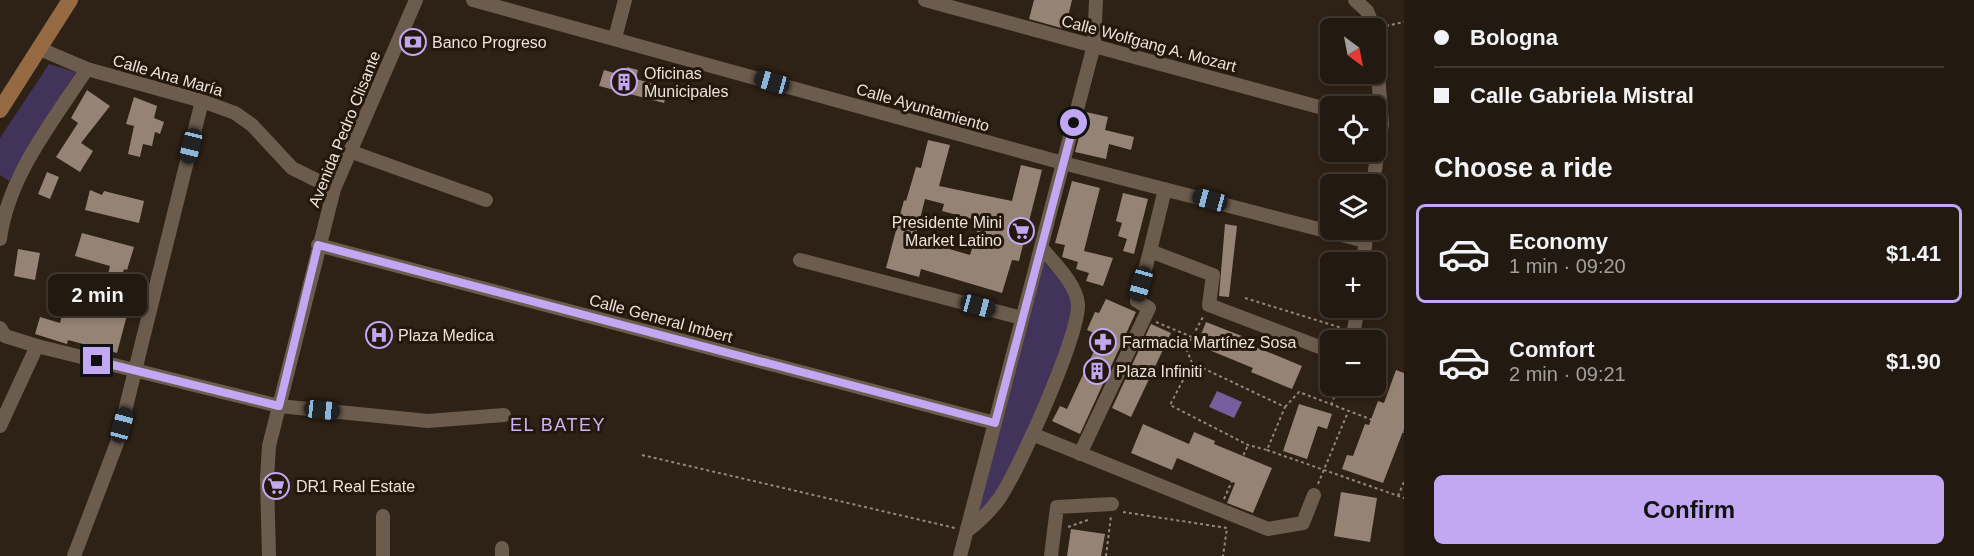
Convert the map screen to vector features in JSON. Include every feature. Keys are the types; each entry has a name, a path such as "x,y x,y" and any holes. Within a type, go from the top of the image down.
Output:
{"main road":[{"path":"0,110 70,0"}],"street":[{"name":"Avenida Pedro Clisante","path":"269,556 267,479 269,446 318,245 334,189 416,0"},
{"name":"Calle Ayuntamiento","path":"473,0 1063,163 1320,224"},
{"path":"615,38 625,0"},
{"name":"Calle Wolfgang A. Mozart","path":"925,0 1320,107"},
{"path":"960,556 1094,45 1096,0"},
{"path":"1356,0 1372,18"},
{"name":"Calle Ana María","path":"40,49 87,69 202,101 244,118 292,168 334,189"},
{"path":"0,239 2,225 25,164 87,69"},
{"path":"74,556 117,443 202,101"},
{"path":"350,151 486,200"},
{"path":"1375,170 1376,162"},
{"path":"1080,454 1149,308 1137,301 1165,189"},
{"name":"Calle General Imbert","path":"318,245 995,423"},
{"path":"967,531 1000,498 1032,434 1075,324 1078,304 1070,285 1041,247"},
{"path":"1150,251 1213,275 1209,305 1320,347"},
{"path":"800,260 1022,318"},
{"path":"0,328 5,336 37,346 279,406 428,421 504,416"},
{"path":"0,426 37,346"},
{"path":"1032,434 1268,530 1303,524 1314,495"},
{"path":"1051,556 1057,507 1112,508"},
{"path":"383,516 383,556"}],"path":[{"path":"1386,26 1404,22"},
{"path":"1245,298 1336,330"},
{"path":"1209,305 1186,348 1192,363 1285,407"},
{"path":"1145,317 1192,337"},
{"path":"1192,363 1170,405 1248,445 1404,498"},
{"path":"1267,450 1285,407 1299,392 1404,432"},
{"path":"1331,405 1335,396"},
{"path":"1314,495 1348,411"},
{"path":"1219,510 1248,445"},
{"path":"642,455 967,531"},
{"path":"1398,496 1404,482"},
{"path":"1101,515 1112,508 1227,528 1223,556"},
{"path":"1106,556 1112,508"},
{"path":"1067,537 1068,527 1090,519"}],"shaded area":[{"path":"49,64 76,72 9,181 0,175 0,138"},
{"path":"1041,259 1060,280 1071,298 1070,318 1043,398 1008,479 998,498 975,521"},
{"path":"1217,391 1242,402 1234,418 1209,407"}],"building":[{"path":"1034,0 1072,0 1065,29 1029,19"},
{"name":"Oficinas Municipales","path":"627,67 638,70 636,79 668,88 664,103 599,86 604,70 625,76"},
{"path":"87,90 110,106 81,143 93,151 80,172 56,157 78,123 71,118"},
{"path":"134,97 157,106 154,118 164,122 160,134 155,132 152,146 143,144 140,157 128,154 134,126 126,124"},
{"path":"1086,112 1108,117 1105,130 1134,137 1131,150 1109,144 1106,159 1075,152"},
{"path":"928,140 950,145 939,186 1012,201 1021,165 1042,170 1019,261 1012,260 1002,293 921,269 919,277 886,268 904,200 906,201 916,167 921,168","holes":["925,199 944,204 942,211 980,221 970,255 915,239"]},
{"path":"47,172 59,177 50,199 38,194"},
{"path":"1072,181 1100,188 1084,251 1113,258 1103,286 1086,281 1089,273 1076,269 1078,262 1062,257 1065,245 1055,243"},
{"path":"90,190 102,195 104,191 144,201 139,223 85,210"},
{"path":"1123,193 1148,199 1134,254 1123,251 1127,239 1118,236 1122,223 1116,221"},
{"path":"1225,224 1237,226 1229,297 1219,296"},
{"path":"82,233 134,247 127,270 124,269 113,311 127,315 117,353 68,340 67,344 35,334 40,317 60,323 65,304 86,310 87,304 100,307 110,266 75,256"},
{"path":"18,249 40,253 35,280 14,276"},
{"name":"Plaza Infiniti","path":"1106,299 1136,312 1080,434 1052,421 1060,406 1067,409 1101,336 1087,330 1095,312 1099,313"},
{"path":"1206,322 1247,338 1246,343 1302,366 1292,389 1251,372 1253,368 1197,345"},
{"path":"1151,324 1171,333 1131,417 1112,408"},
{"path":"1396,370 1404,373 1404,429 1383,483 1342,469 1347,455 1353,456 1365,424 1369,425 1378,401 1384,403"},
{"path":"1299,404 1332,414 1327,429 1318,426 1307,459 1283,451"},
{"path":"1143,424 1189,444 1194,432 1215,441 1214,444 1272,468 1253,513 1227,503 1235,483 1177,458 1172,470 1131,453"},
{"path":"1341,492 1377,498 1370,542 1334,536"},
{"path":"1071,529 1105,534 1101,556 1067,556"}],"place":[{"name":"Banco Progreso","path":"413,42"},
{"name":"Oficinas Municipales","path":"624,82"},
{"name":"Presidente Mini Market Latino","path":"1021,231"},
{"name":"Plaza Medica","path":"379,335"},
{"name":"Farmacia Martínez Sosa","path":"1103,342"},
{"name":"Plaza Infiniti","path":"1097,371"},
{"name":"DR1 Real Estate","path":"276,486"}],"district":[{"name":"EL BATEY","path":"558,425"}],"route":[{"path":"97,361 279,406 318,245 995,423 1074,123"}]}
